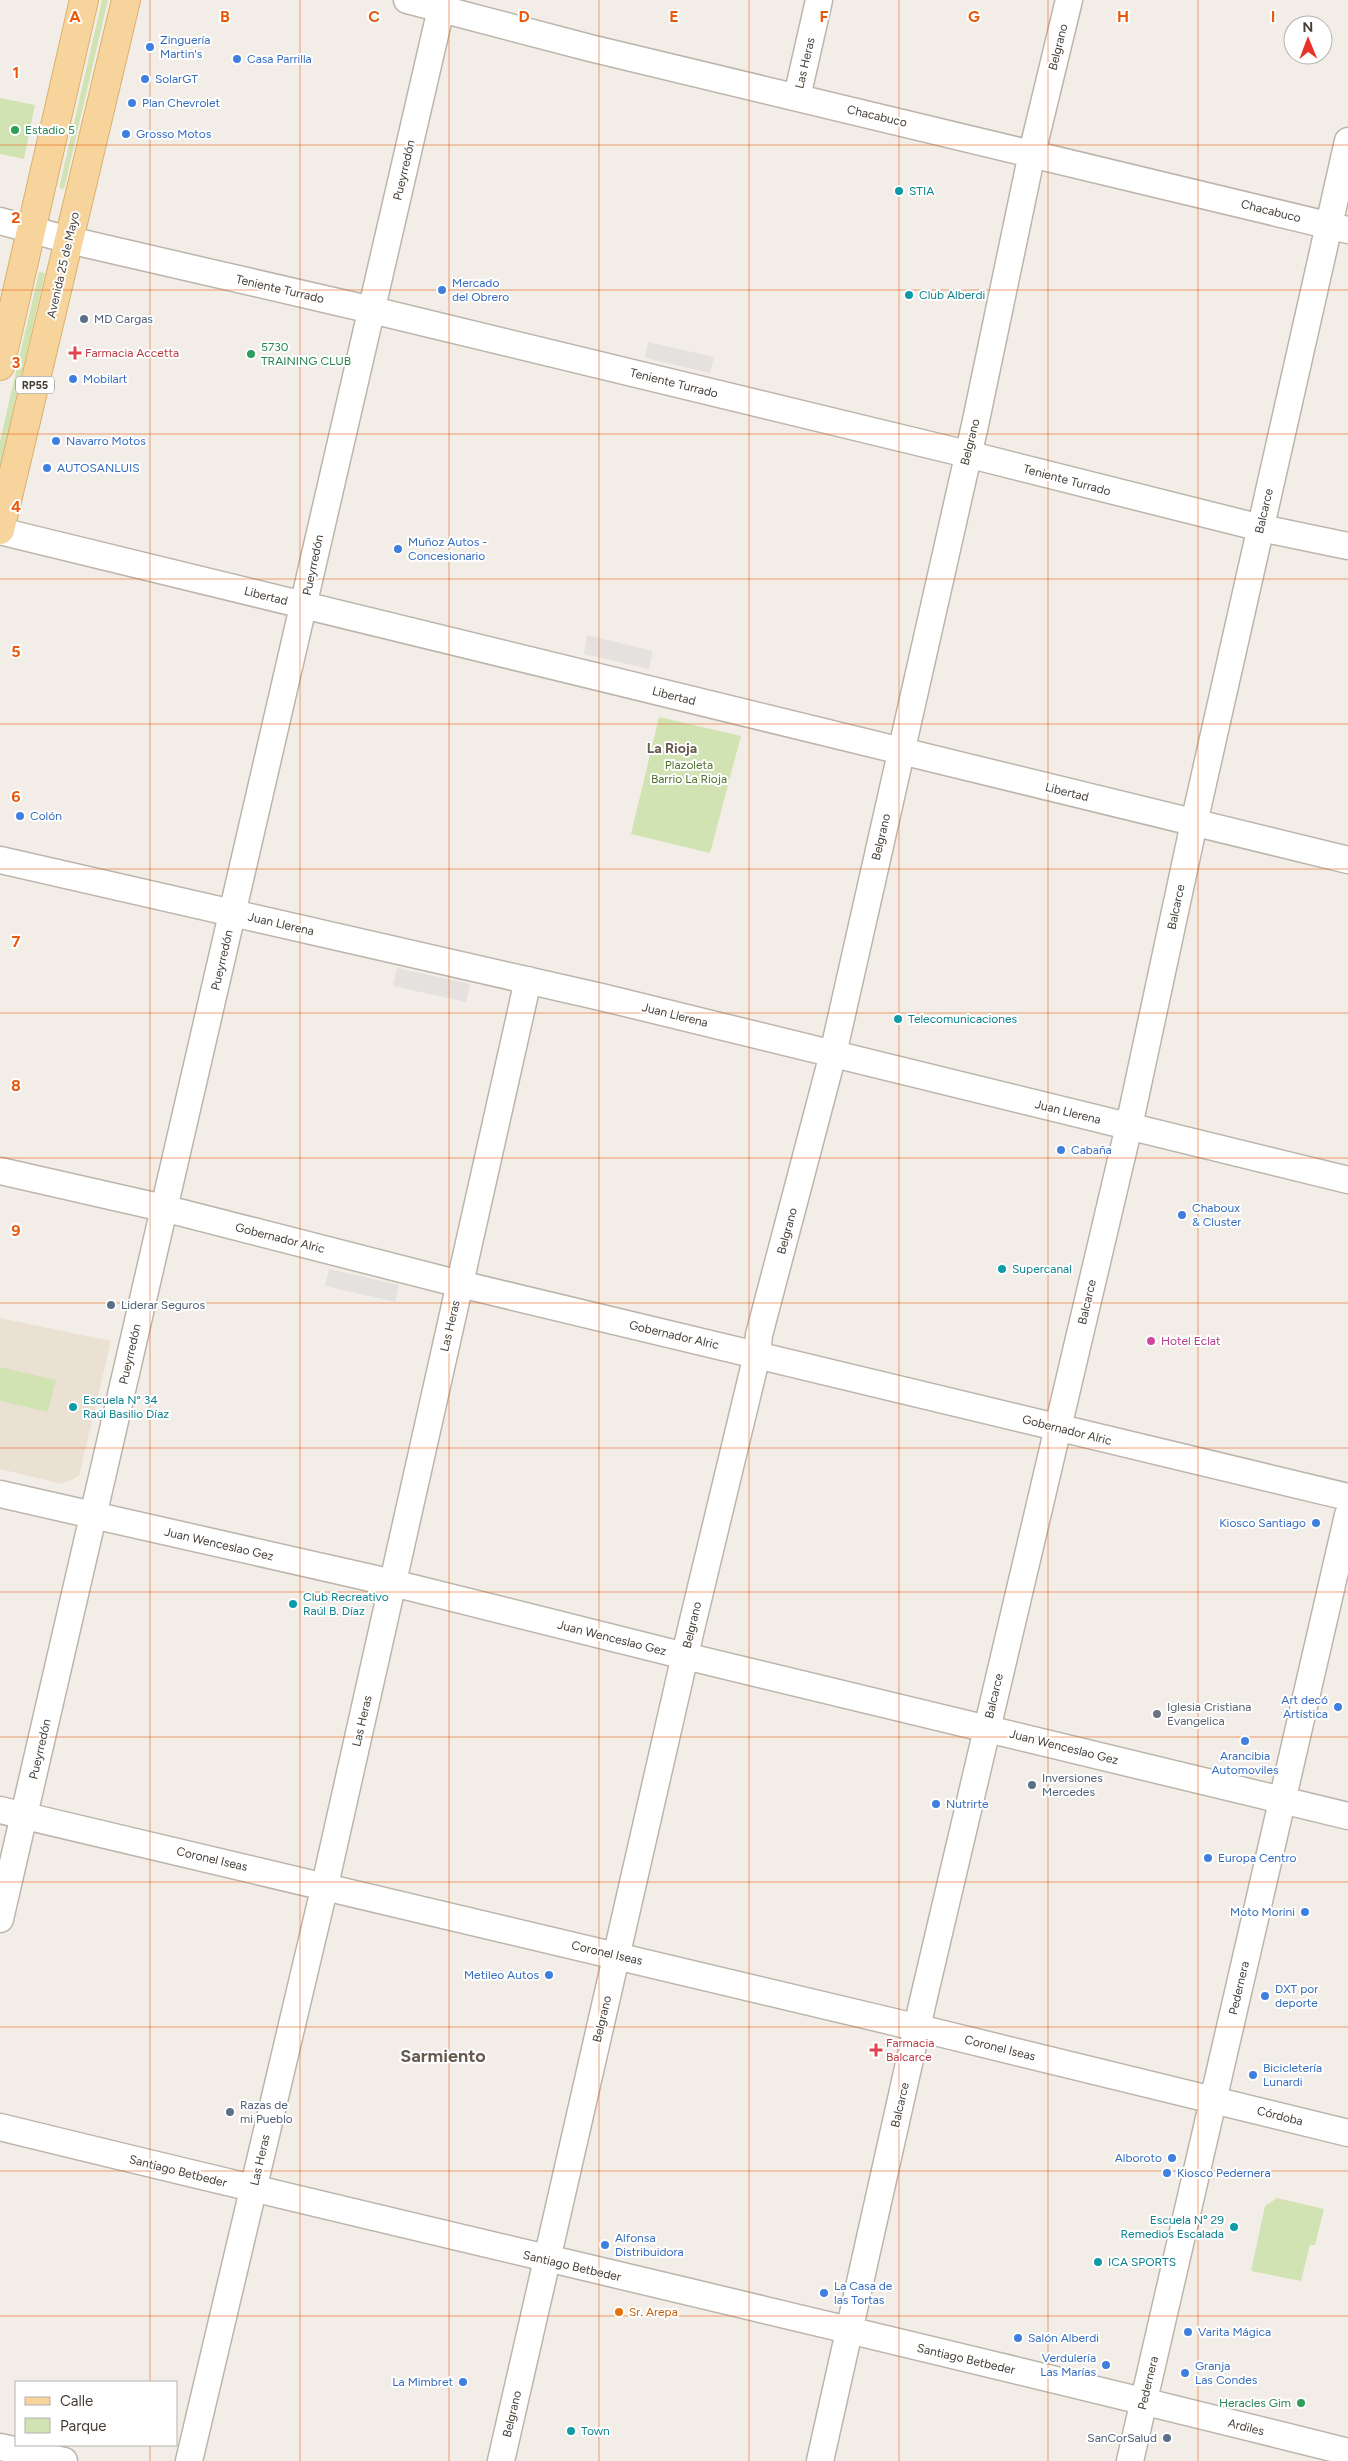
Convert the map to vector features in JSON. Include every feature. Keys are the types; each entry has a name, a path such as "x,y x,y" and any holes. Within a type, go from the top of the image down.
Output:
{"main road":[{"path":"0,366 84,0"},
{"name":"Avenida 25 de Mayo","path":"0,530 126,0"}],"street":[{"name":"Chacabuco","path":"407,0 442,4 590,48 1339,227"},
{"name":"Las Heras","path":"797,97 819,0"},
{"name":"Belgrano","path":"501,2461 685,1656 757,1355 759,1335 833,1054 975,425 1032,153 1069,0"},
{"name":"Pueyrredón","path":"0,1919 12,1813 94,1515 305,606 442,4"},
{"name":"Balcarce","path":"820,2461 917,2028 1057,1428 1130,1126 1194,823 1261,528 1339,227 1348,141"},
{"name":"Teniente Turrado","path":"0,222 967,454 1261,528 1348,546"},
{"name":"Libertad","path":"0,530 1348,860"},
{"name":"Juan Llerena","path":"0,860 528,980 1348,1180"},
{"name":"Las Heras","path":"189,2461 325,1885 528,980"},
{"name":"Gobernador Alric","path":"0,1171 164,1208 460,1284 1348,1498"},
{"name":"Juan Wenceslao Gez","path":"0,1494 392,1584 1348,1816"},
{"name":"Pedernera","path":"1130,2461 1348,1515"},
{"name":"Coronel Iseas","path":"12,1813 325,1885 1212,2099"},
{"name":"Córdoba","path":"1212,2099 1348,2133"},
{"name":"Santiago Betbeder","path":"0,2127 547,2260 1144,2401"},
{"name":"Ardiles","path":"1144,2401 1348,2452"},
{"path":"0,2447 64,2461"}],"shaded area":[{"path":"648,342 714,357 710,373 645,358"},
{"path":"587,635 653,651 649,669 584,654"},
{"path":"397,968 470,984 466,1002 393,986"},
{"path":"329,1269 399,1285 395,1302 325,1286"},
{"name":"Escuela N° 34 Raúl Basilio Díaz","path":"0,1318 111,1341 79,1476 62,1484 0,1469"}],"green space":[{"path":"102,0 108,0 64,189 59,188"},
{"name":"Estadio 5","path":"0,98 35,105 24,159 0,154"},
{"path":"39,272 45,273 0,468 0,441"},
{"name":"Plazoleta Barrio La Rioja","path":"659,717 741,736 710,853 631,834"},
{"path":"0,1367 56,1380 48,1412 0,1401"},
{"path":"1277,2198 1324,2209 1315,2245 1310,2245 1301,2281 1251,2271 1265,2206"}],"place":[{"name":"Zinguería Martin's","path":"150,47"},
{"name":"Casa Parrilla","path":"237,59"},
{"name":"SolarGT","path":"145,79"},
{"name":"Plan Chevrolet","path":"132,103"},
{"name":"Estadio 5","path":"15,130"},
{"name":"Grosso Motos","path":"126,134"},
{"name":"STIA","path":"899,191"},
{"name":"Mercado del Obrero","path":"442,290"},
{"name":"Club Alberdi","path":"909,295"},
{"name":"MD Cargas","path":"84,319"},
{"name":"Farmacia Accetta","path":"75,353"},
{"name":"5730 TRAINING CLUB","path":"251,354"},
{"name":"Mobilart","path":"73,379"},
{"name":"Navarro Motos","path":"56,441"},
{"name":"AUTOSANLUIS","path":"47,468"},
{"name":"Muñoz Autos - Concesionario","path":"398,549"},
{"name":"Colón","path":"20,816"},
{"name":"Telecomunicaciones","path":"898,1019"},
{"name":"Cabaña","path":"1061,1150"},
{"name":"Chaboux & Cluster","path":"1182,1215"},
{"name":"Supercanal","path":"1002,1269"},
{"name":"Liderar Seguros","path":"111,1305"},
{"name":"Hotel Eclat","path":"1151,1341"},
{"name":"Escuela N° 34 Raúl Basilio Díaz","path":"73,1407"},
{"name":"Kiosco Santiago","path":"1316,1523"},
{"name":"Club Recreativo Raúl B. Díaz","path":"293,1604"},
{"name":"Art decó Artística","path":"1338,1707"},
{"name":"Iglesia Cristiana Evangelica","path":"1157,1714"},
{"name":"Arancibia Automoviles","path":"1245,1741"},
{"name":"Inversiones Mercedes","path":"1032,1785"},
{"name":"Nutrirte","path":"936,1804"},
{"name":"Europa Centro","path":"1208,1858"},
{"name":"Moto Morini","path":"1305,1912"},
{"name":"Metileo Autos","path":"549,1975"},
{"name":"DXT por deporte","path":"1265,1996"},
{"name":"Farmacia Balcarce","path":"876,2050"},
{"name":"Bicicletería Lunardi","path":"1253,2075"},
{"name":"Razas de mi Pueblo","path":"230,2112"},
{"name":"Alboroto","path":"1172,2158"},
{"name":"Kiosco Pedernera","path":"1167,2173"},
{"name":"Escuela Nº 29 Remedios Escalada","path":"1234,2227"},
{"name":"Alfonsa Distribuidora","path":"605,2245"},
{"name":"ICA SPORTS","path":"1098,2262"},
{"name":"La Casa de las Tortas","path":"824,2293"},
{"name":"Sr. Arepa","path":"619,2312"},
{"name":"Varita Mágica","path":"1188,2332"},
{"name":"Salón Alberdi","path":"1018,2338"},
{"name":"Verdulería Las Marías","path":"1106,2365"},
{"name":"Granja Las Condes","path":"1185,2373"},
{"name":"La Mimbret","path":"463,2382"},
{"name":"Heracles Gim","path":"1301,2403"},
{"name":"Town","path":"571,2431"},
{"name":"SanCorSalud","path":"1167,2438"}],"district":[{"name":"La Rioja","path":"672,748"},
{"name":"Sarmiento","path":"443,2056"}]}
